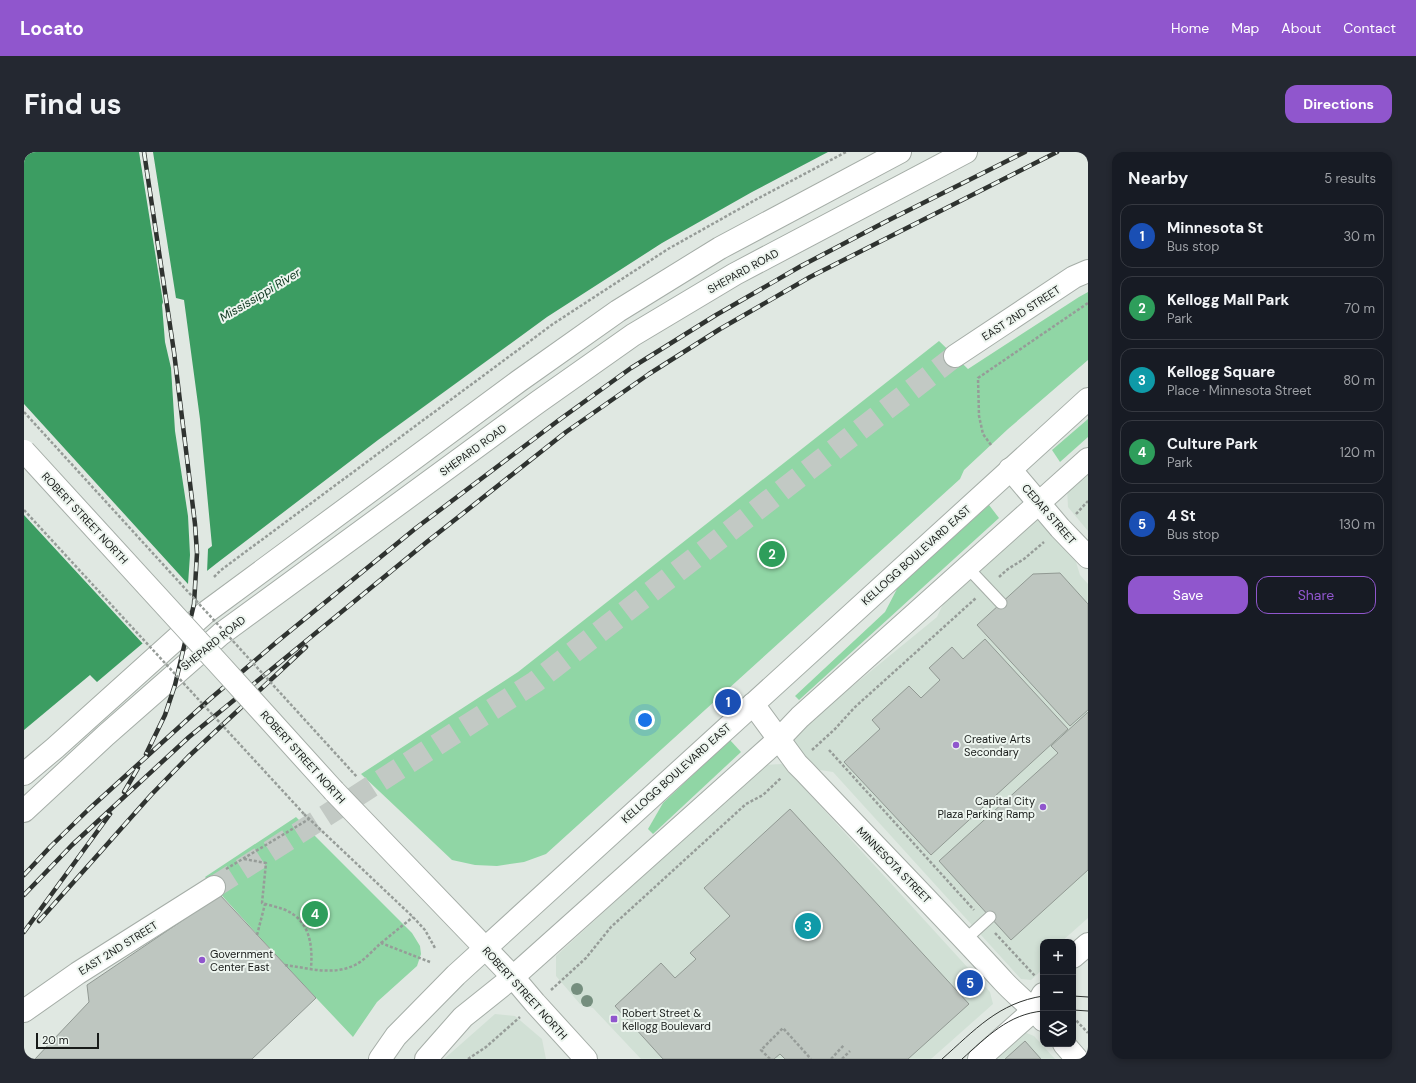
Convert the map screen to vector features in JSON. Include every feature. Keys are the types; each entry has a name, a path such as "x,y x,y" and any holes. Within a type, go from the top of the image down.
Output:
{"main road":[{"path":"24,774 205,613 587,332 618,310 720,248 900,152"},
{"name":"SHEPARD ROAD","path":"24,811 106,735 221,634 557,388 633,335 735,274 966,152"},
{"name":"EAST 2ND STREET","path":"955,356 1074,278 1088,271"},
{"name":"KELLOGG BOULEVARD EAST","path":"380,1059 396,1036 440,990 485,948 1088,399"},
{"name":"ROBERT STREET NORTH","path":"24,452 334,791 513,976 535,1004 586,1059"},
{"path":"426,1059 464,1017 513,976 1088,459"},
{"name":"CEDAR STREET","path":"1010,469 1088,557"},
{"name":"MINNESOTA STREET","path":"753,704 801,768 966,940 1006,984 1040,1008"},
{"name":"EAST 2ND STREET","path":"24,1012 78,973 214,887"},
{"path":"1076,954 1088,944"},
{"path":"979,1059 1040,1008"},
{"path":"1067,1047 1077,1059"}],"lane":[{"path":"967,567 1001,603"},
{"path":"966,940 988,920"}],"path":[{"path":"991,445 983,434 979,416 978,378 1088,303"},
{"path":"24,412 357,777"},
{"path":"1083,507 1088,501"},
{"path":"24,510 304,814 413,917 425,930 435,948"},
{"path":"808,754 835,729 854,708 1008,569 1024,560 1047,539"},
{"path":"829,750 988,920 1026,967"},
{"path":"562,980 586,958 611,927 746,804 763,795 786,774"},
{"path":"243,858 266,863 262,903 283,909 295,915 305,925 312,956 311,968"},
{"path":"257,935 265,904"},
{"path":"285,965 328,971 356,965 413,917"},
{"path":"382,943 430,962"},
{"path":"468,1059 486,1047 519,1018"},
{"path":"1076,1020 1088,1033"},
{"path":"770,1059 761,1050 783,1028 812,1059"},
{"path":"831,1059 844,1045"},
{"path":"842,1059 850,1051"}],"shaded area":[{"path":"1088,292 1088,360 1008,429 964,470 960,479 546,854 524,862 497,866 475,865 452,860 361,774 518,672 939,341 968,369"},
{"path":"1088,419 1088,437 1060,462 1052,450"},
{"path":"1088,471 1088,531 1068,507 1067,488"},
{"path":"989,505 999,518 799,700 795,696 885,612 898,587"},
{"path":"1044,519 1073,552 1080,575 1088,584 1088,918 1064,939 1040,939 1040,972 1031,980 1021,979 833,772 820,770 794,745 794,734 937,617 944,602 1035,520"},
{"path":"730,740 741,752 653,834 648,829 663,803"},
{"path":"782,764 990,992 993,1004 931,1059 641,1059 593,1008 580,1004 556,976 556,956 763,765"},
{"path":"296,817 412,933 420,946 421,954 417,966 377,1002 353,1037 205,877"},
{"path":"495,1014 515,1016 542,1039 546,1059 444,1059"},
{"path":"1024,1032 1034,1036 1040,1043 1040,1047 1044,1047 1055,1059 992,1059"}],"water":[{"name":"Mississippi River","path":"24,152 828,152 752,192 662,243 547,317 378,440 217,563 145,620 156,632 97,682 90,675 24,730"}],"pier":[{"path":"139,152 153,152 176,298 184,300 200,419 212,546 208,549 207,573 148,620 158,632 144,645 24,515 24,404 188,584 190,555 188,516 175,431 171,368 165,342 163,302"}],"building":[{"path":"1060,573 1088,604 1088,710 1070,726 977,625 1033,574"},
{"name":"Creative Arts Secondary","path":"985,639 1068,729 931,855 844,762 880,729 872,720 909,686 921,698 940,680 929,668 952,647 963,659"},
{"name":"Capital City Plaza Parking Ramp","path":"1088,712 1088,870 1011,940 939,861 1058,753 1051,746"},
{"path":"790,809 969,1004 908,1059 785,1059 780,1054 774,1059 663,1059 615,1006 661,963 675,978 696,959 690,953 730,916 704,888"},
{"name":"Government Center East","path":"220,895 316,998 252,1059 35,1059 89,1002 87,985"},
{"path":"1025,1041 1041,1059 1005,1059"}],"tunnel":[{"path":"214,887 535,682 955,356"}],"tram line":[{"path":"1076,996 1088,997"},
{"path":"942,1059 977,1028 1000,1011 1027,1000 1040,997"},
{"path":"1076,1010 1088,1011"},
{"path":"962,1059 999,1028 1019,1017 1040,1011"}],"railway":[{"path":"144,152 174,352 195,524 197,553 194,604 175,685 165,715 146,754"},
{"path":"24,875 89,809 210,699 279,640 416,528 559,420 631,368 716,315 801,266 1025,152"},
{"path":"24,895 72,845 189,737 428,541 566,432 649,374 720,329 810,277 1057,152"},
{"path":"39,921 151,795 188,757 306,647"},
{"path":"124,792 138,768"},
{"path":"24,932 110,814"}],"place":[{"name":"Kellogg Mall Park","path":"772,554"},
{"name":"Minnesota St","path":"728,702"},
{"name":"Creative Arts Secondary","path":"956,745"},
{"name":"Capital City Plaza Parking Ramp","path":"1043,807"},
{"name":"Culture Park","path":"315,914"},
{"name":"Kellogg Square","path":"808,926"},
{"name":"Government Center East","path":"202,960"},
{"name":"4 St","path":"970,983"},
{"name":"Robert Street & Kellogg Boulevard","path":"614,1019"}]}
